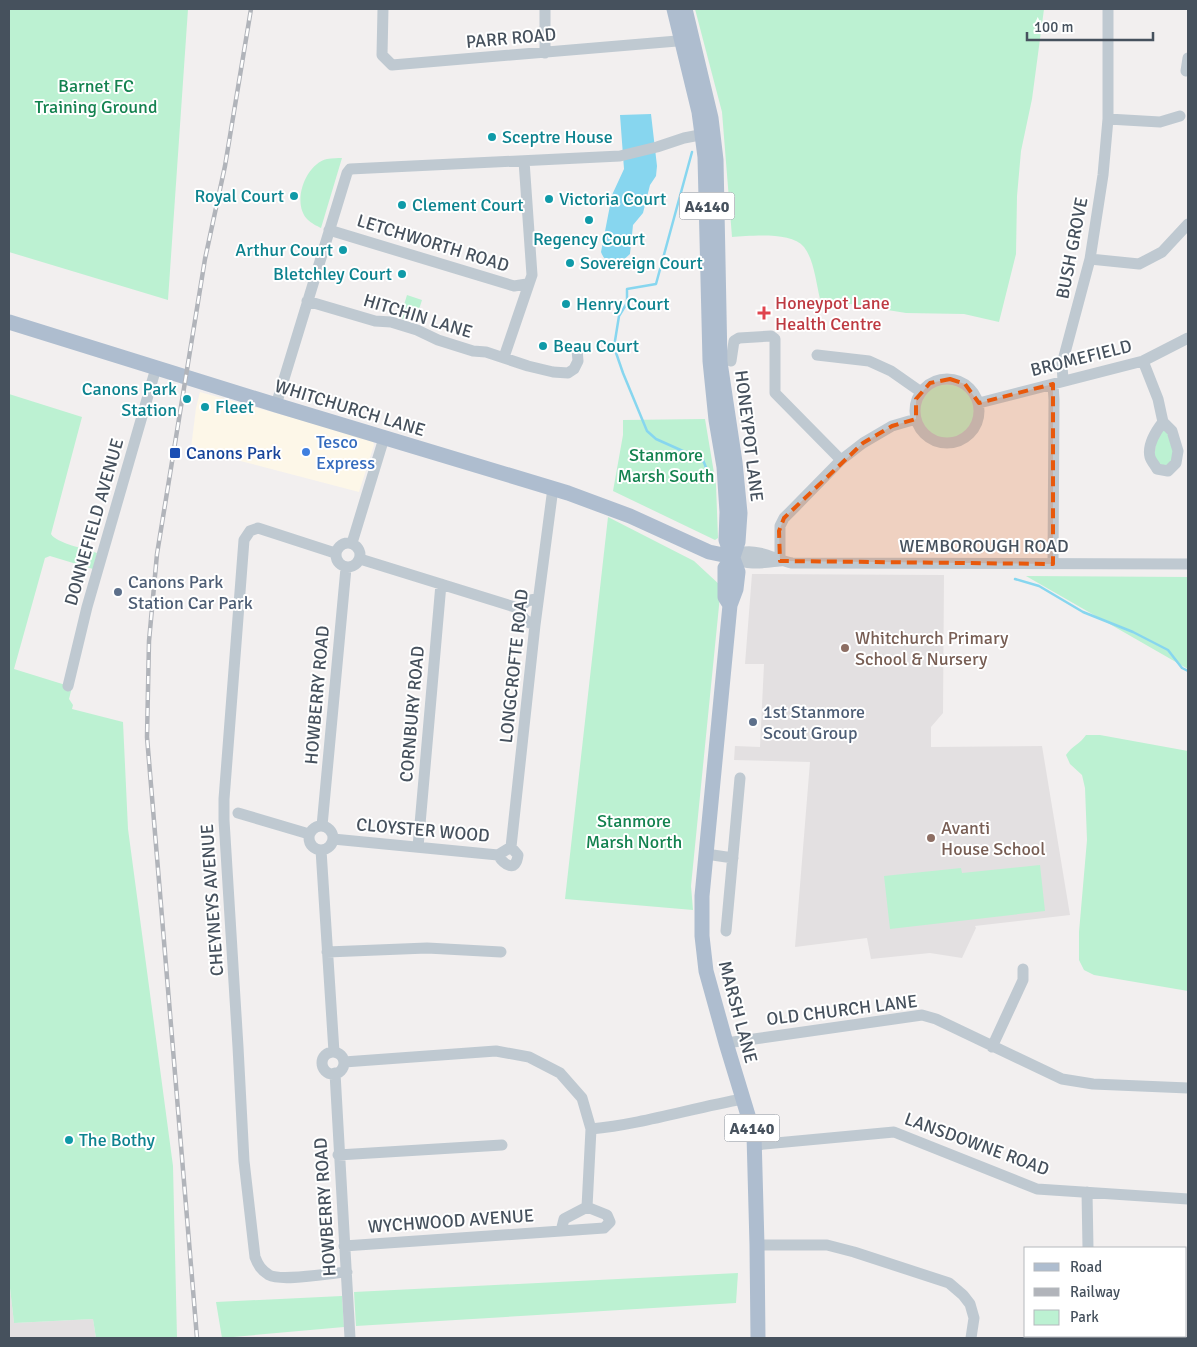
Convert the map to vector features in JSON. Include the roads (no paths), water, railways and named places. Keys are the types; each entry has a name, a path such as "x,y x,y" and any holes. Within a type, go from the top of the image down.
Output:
{"main road":[{"name":"HONEYPOT LANE","path":"674,9 688,40"},
{"name":"HONEYPOT LANE","path":"685,9 688,40 708,133 706,157 710,361 716,420 724,468 727,512 726,540 734,557"},
{"name":"WHITCHURCH LANE","path":"9,322 594,501 709,552 734,557"},
{"name":"MARSH LANE","path":"734,557 738,572 736,589 730,605 702,896 702,936 709,987 754,1135 758,1338"}],"street":[{"name":"PARR ROAD","path":"384,9 382,55 392,65 688,40"},
{"path":"545,9 545,53"},
{"name":"BUSH GROVE","path":"1053,564 1054,400 1090,259 1103,175 1108,119 1108,9"},
{"path":"1186,71 1188,58"},
{"path":"1108,119 1160,122 1180,116"},
{"path":"276,405 329,230 347,173 350,169 620,156 708,133"},
{"path":"504,357 527,284 532,276 524,161"},
{"path":"1090,259 1139,264 1162,252 1188,224"},
{"name":"LETCHWORTH ROAD","path":"329,230 514,286 527,284"},
{"name":"HITCHIN LANE","path":"308,301 375,321 391,322 473,351 486,352 553,372 568,373 574,369 578,361 577,348"},
{"path":"731,360 734,341 739,338 771,336 775,339 775,393 841,460"},
{"name":"BROMEFIELD","path":"979,402 1143,361 1188,338"},
{"path":"817,355 869,361 891,371 921,392"},
{"path":"1143,361 1158,399 1163,422"},
{"name":"DONNEFIELD AVENUE","path":"68,686 87,608 156,368"},
{"path":"950,379 965,384 975,393 979,402 976,426 966,438 952,442 938,441 926,435 916,419 916,399 921,392 930,383 941,380 950,379"},
{"path":"780,561 779,531 784,518 841,460 863,443 892,426 916,419"},
{"path":"352,544 384,438"},
{"name":"LONGCROFTE ROAD","path":"505,865 513,865 518,860 518,855 511,847 538,598 553,488"},
{"name":"CHEYNEYS AVENUE","path":"335,553 258,528 250,531 244,540 224,820 244,1161 255,1257 259,1267 270,1275 281,1278 347,1272"},
{"path":"343,544 352,544 359,551 360,559 353,566 346,568 339,564 335,553 343,544"},
{"name":"WEMBOROUGH ROAD","path":"734,557 742,562 751,563 780,561 792,563 1188,564"},
{"path":"360,559 521,609"},
{"name":"HOWBERRY ROAD","path":"322,826 346,568"},
{"name":"CORNBURY ROAD","path":"418,847 441,584"},
{"path":"535,625 526,622 522,616 521,609 526,602 538,598"},
{"path":"726,931 740,778"},
{"path":"224,799 234,802 238,813"},
{"path":"224,820 235,817 238,813"},
{"path":"238,813 309,834"},
{"path":"322,826 331,832 333,839 328,848 317,850 309,842 309,834 313,828 322,826"},
{"name":"CLOYSTER WOOD","path":"333,839 498,855 505,865"},
{"path":"498,855 511,847"},
{"path":"321,850 334,1052"},
{"path":"706,854 733,858"},
{"path":"327,952 426,948 501,952"},
{"path":"992,1047 1023,980 1023,969"},
{"name":"OLD CHURCH LANE","path":"726,1044 922,1015 936,1019 1062,1079 1093,1084 1188,1088"},
{"path":"344,1062 496,1051 529,1057 560,1073 582,1098 592,1129 587,1207 564,1219 561,1231"},
{"path":"334,1052 342,1056 344,1062 343,1068 334,1074 325,1070 322,1063 327,1054 334,1052"},
{"name":"HOWBERRY ROAD","path":"334,1074 350,1338"},
{"path":"592,1129 624,1126 683,1111 743,1099"},
{"name":"LANSDOWNE ROAD","path":"755,1145 894,1132 1037,1189 1188,1199"},
{"path":"338,1155 502,1145"},
{"path":"1087,1192 1088,1247"},
{"name":"WYCHWOOD AVENUE","path":"344,1246 604,1228 610,1222 607,1215 587,1207"},
{"path":"757,1245 828,1245 949,1283 970,1304 974,1318 971,1338"}],"water":[{"path":"651,114 657,166 656,176 650,185 643,213 633,225 630,254 620,263 610,262 604,258 601,252 612,195 624,169 620,115"}],"waterway":[{"path":"692,152 656,284 627,289 627,303 619,316 614,347 647,431 656,439 703,460 711,480"},
{"path":"1015,579 1039,586 1083,612 1133,632 1168,650 1182,668 1188,671"}],"railway":[{"path":"197,1338 147,737 149,641 157,554 205,259 225,166 251,9"}],"place":[{"name":"Sceptre House","path":"492,137"},
{"name":"Royal Court","path":"294,196"},
{"name":"Victoria Court","path":"549,199"},
{"name":"Clement Court","path":"402,205"},
{"name":"Regency Court","path":"589,220"},
{"name":"Arthur Court","path":"343,250"},
{"name":"Sovereign Court","path":"570,263"},
{"name":"Bletchley Court","path":"402,274"},
{"name":"Henry Court","path":"566,304"},
{"name":"Honeypot Lane Health Centre","path":"764,313"},
{"name":"Beau Court","path":"543,346"},
{"name":"Canons Park Station","path":"187,399"},
{"name":"Fleet","path":"205,407"},
{"name":"Tesco Express","path":"306,452"},
{"name":"Canons Park","path":"175,453"},
{"name":"Canons Park Station Car Park","path":"118,592"},
{"name":"Whitchurch Primary School & Nursery","path":"845,648"},
{"name":"1st Stanmore Scout Group","path":"753,722"},
{"name":"Avanti House School","path":"931,838"},
{"name":"The Bothy","path":"69,1140"}],"park label":[{"name":"Barnet FC Training Ground","path":"96,96"},
{"name":"Stanmore Marsh South","path":"666,465"},
{"name":"Stanmore Marsh North","path":"634,831"}]}
